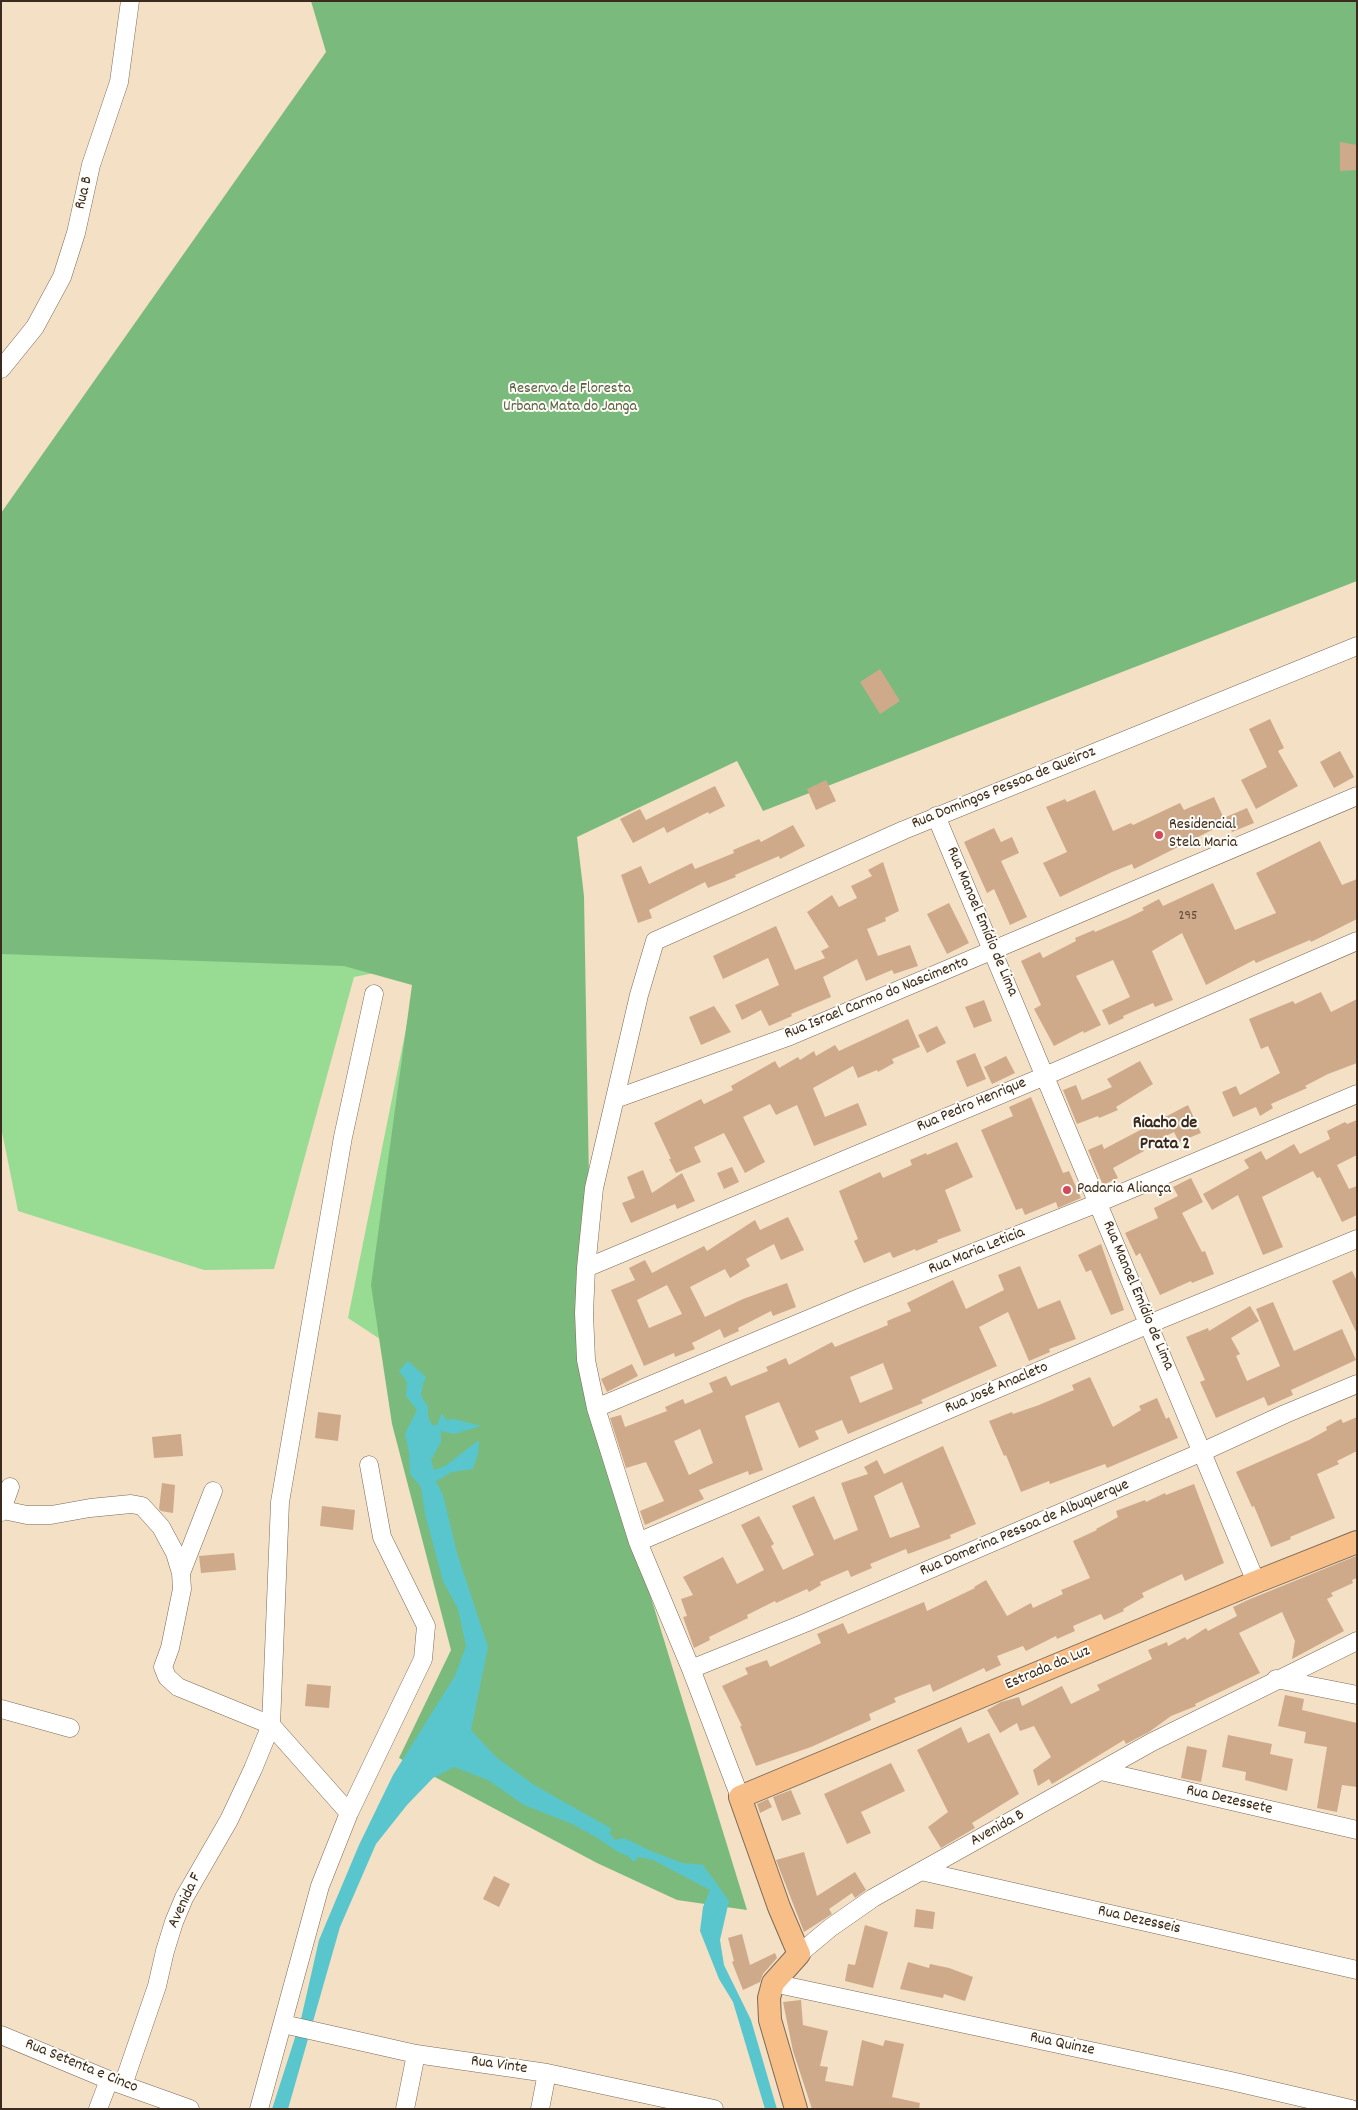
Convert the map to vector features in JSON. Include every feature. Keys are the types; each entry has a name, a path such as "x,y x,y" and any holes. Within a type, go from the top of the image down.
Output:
{"main road":[{"name":"Estrada da Luz","path":"740,1797 1256,1582 1357,1542"},
{"path":"740,1797 779,1908 799,1954"},
{"name":"Avenida B","path":"773,1983 799,1954"},
{"path":"773,1983 769,1998 770,2020 796,2109"}],"street":[{"name":"Rua B","path":"1,369 35,327 62,277 76,233 91,165 119,82 130,1"},
{"name":"Rua Domingos Pessoa de Queiroz","path":"615,1099 638,995 655,941 936,816 1357,646"},
{"name":"Rua Israel Carmo do Nascimento","path":"615,1099 790,1036 1357,796"},
{"name":"Rua Manoel Emídio de Lima","path":"936,816 1256,1582"},
{"name":"Rua Pedro Henrique","path":"586,1268 1045,1076 1357,941"},
{"name":"Avenida F","path":"98,2109 116,2082 157,1986 165,1951 184,1898 229,1820 271,1725 280,1502 343,1137 374,994"},
{"name":"Rua Maria Leticia","path":"596,1408 868,1295 1098,1203 1357,1094"},
{"path":"615,1099 594,1188 586,1268 584,1313 586,1360 596,1408 638,1542 691,1669 740,1797"},
{"name":"Rua José Anacleto","path":"638,1542 1149,1324 1357,1239"},
{"name":"Rua Domerina Pessoa de Albuquerque","path":"691,1669 805,1624 1357,1384"},
{"path":"259,2109 285,2025 320,1886 349,1814 422,1659 426,1626 382,1537 369,1465"},
{"path":"10,1487 2,1511 51,1515 90,1508 130,1504 142,1506 161,1527 175,1554 181,1573 182,1589 170,1648 163,1667 167,1677 178,1687 271,1725 349,1814"},
{"path":"181,1573 213,1491"},
{"name":"Avenida B","path":"799,1954 830,1928 873,1898 921,1871 1152,1742 1276,1679 1357,1641"},
{"path":"1276,1679 1357,1695"},
{"path":"1,1709 70,1728"},
{"name":"Rua Dezessete","path":"1101,1771 1357,1830"},
{"name":"Rua Dezesseis","path":"921,1871 1357,1970"},
{"name":"Rua Quinze","path":"773,1983 1231,2081 1297,2103 1351,2109"},
{"name":"Rua Vinte","path":"285,2025 416,2054 547,2073 683,2105 714,2109"},
{"name":"Rua Setenta e Cinco","path":"1,2035 116,2082 190,2109"},
{"path":"405,2109 416,2054"},
{"path":"540,2109 547,2073"}],"green space":[{"name":"Reserva de Floresta Urbana Mata do Janga","path":"311,1 1357,1 1357,581 763,811 737,761 577,837 584,896 593,1409 747,1910 677,1900 597,1863 399,1758 451,1650 392,1424 371,1285 412,985 344,966 1,954 1,513 326,52"},
{"path":"551,753 491,1412 348,1318 419,964 354,977 274,1269 204,1270 18,1211 1,1127 1,840"}],"water":[{"path":"408,1361 426,1377 421,1396 428,1407 428,1417 432,1425 437,1425 442,1413 446,1420 454,1419 481,1426 454,1434 441,1431 441,1442 431,1460 434,1470 445,1466 479,1440 478,1454 473,1469 452,1472 436,1481 443,1495 457,1553 488,1647 471,1730 496,1757 534,1785 612,1829 609,1833 615,1840 624,1838 682,1863 703,1865 729,1901 720,1940 724,1965 751,2020 777,2109 765,2109 733,2002 719,1979 700,1931 703,1907 710,1890 653,1860 638,1857 634,1862 628,1856 570,1823 524,1805 488,1780 454,1767 433,1778 407,1805 376,1844 340,1927 288,2109 272,2109 301,2019 319,1940 359,1845 393,1775 455,1676 466,1646 458,1609 443,1581 425,1514 421,1487 410,1474 409,1452 405,1434 417,1410 406,1396 407,1382 399,1371"}],"building":[{"path":"1340,142 1357,145 1357,170 1340,171"},
{"path":"880,669 900,701 880,714 860,682"},
{"path":"1270,719 1284,748 1278,751 1298,786 1256,809 1241,780 1267,767 1249,729"},
{"path":"1340,751 1354,777 1334,788 1320,762"},
{"path":"826,780 836,801 816,810 807,789"},
{"path":"715,786 725,806 709,814 708,812 667,833 664,827 633,843 620,819 640,809 646,820"},
{"path":"1095,790 1113,831 1131,823 1133,825 1180,803 1184,810 1214,797 1226,823 1134,869 1132,864 1060,897 1043,863 1067,852 1046,807 1065,799 1067,802"},
{"path":"1247,808 1254,823 1232,832 1226,817"},
{"path":"793,825 805,846 780,859 779,856 708,888 705,882 649,910 652,918 638,923 621,875 641,866 649,884 692,863 695,869 734,853 733,850 759,839 761,842"},
{"path":"994,828 1001,842 1012,837 1019,853 1001,861 1027,917 1010,925 994,889 987,893 964,842"},
{"path":"1320,841 1342,885 1357,879 1357,919 1311,942 1310,940 1256,963 1254,960 1206,985 1182,933 1152,951 1173,1000 1155,1007 1153,1003 1123,1016 1124,1018 1109,1025 1102,1010 1130,997 1113,960 1076,976 1101,1025 1084,1033 1083,1031 1054,1046 1034,1009 1041,1005 1021,961 1040,952 1043,958 1076,941 1075,938 1128,918 1144,910 1142,908 1159,899 1163,906 1213,883 1235,930 1276,913 1256,873"},
{"path":"883,862 899,911 885,918 886,921 867,929 878,956 910,945 918,966 894,974 892,970 866,981 857,959 823,977 831,997 791,1014 792,1016 769,1026 761,1010 742,1020 735,1005 779,985 768,958 723,979 713,956 776,926 795,970 825,958 821,951 829,947 807,912 832,895 839,907 857,898 851,886 872,876 868,870"},
{"path":"949,903 969,943 947,954 927,914"},
{"path":"1321,992 1331,1012 1357,999 1357,1063 1328,1074 1305,1086 1307,1088 1271,1104 1273,1108 1260,1116 1256,1107 1233,1117 1222,1092 1236,1086 1240,1095 1280,1073 1268,1046 1261,1049 1249,1019 1293,1001 1295,1004"},
{"path":"984,1000 992,1021 974,1028 965,1007"},
{"path":"714,1006 731,1032 701,1045 689,1017"},
{"path":"908,1019 920,1047 892,1059 894,1063 878,1072 877,1070 858,1078 853,1066 813,1088 825,1117 858,1103 867,1125 814,1146 797,1105 776,1115 770,1104 743,1117 765,1162 745,1173 724,1133 694,1147 701,1162 676,1173 654,1123 701,1099 704,1104 733,1090 731,1086 775,1061 779,1068 798,1057 800,1060 814,1051 816,1056 835,1045 839,1051"},
{"path":"937,1026 946,1043 927,1053 918,1035"},
{"path":"975,1053 986,1079 967,1087 956,1061"},
{"path":"1006,1056 1015,1073 992,1084 984,1067"},
{"path":"1140,1061 1153,1084 1116,1107 1118,1110 1077,1124 1063,1090 1076,1085 1082,1100 1112,1087 1107,1079"},
{"path":"1031,1097 1063,1173 1069,1171 1081,1198 1058,1208 1056,1202 1025,1215 1022,1208 1016,1210 981,1130 1013,1116 1009,1107"},
{"path":"1188,1105 1201,1133 1179,1142 1174,1132 1142,1148 1144,1151 1113,1168 1118,1178 1103,1185 1088,1150 1102,1144 1104,1149"},
{"path":"1357,1120 1357,1155 1337,1165 1349,1189 1357,1186 1357,1215 1342,1222 1320,1177 1317,1178 1313,1171 1262,1197 1283,1247 1263,1255 1238,1195 1212,1210 1203,1194 1249,1168 1244,1160 1261,1151 1266,1160 1294,1144 1300,1154 1330,1139 1327,1131 1345,1122 1347,1124"},
{"path":"957,1142 973,1177 945,1190 961,1231 937,1240 938,1242 916,1251 915,1249 893,1258 890,1252 864,1263 854,1241 858,1239 839,1191 880,1172 883,1178 912,1165 910,1160"},
{"path":"732,1167 739,1182 724,1189 717,1173"},
{"path":"643,1170 652,1193 682,1173 695,1201 677,1209 675,1204 631,1223 622,1203 635,1198 627,1177"},
{"path":"1191,1178 1203,1202 1182,1213 1202,1252 1205,1251 1214,1274 1192,1283 1191,1281 1160,1295 1140,1253 1136,1256 1125,1233 1158,1218 1154,1208 1178,1196 1173,1187"},
{"path":"788,1217 804,1250 781,1260 774,1244 746,1259 750,1266 730,1278 725,1269 690,1287 705,1317 743,1299 787,1283 796,1307 773,1316 771,1311 738,1328 739,1331 724,1338 720,1329 692,1343 695,1349 675,1357 674,1353 644,1366 611,1290 635,1280 629,1268 645,1260 652,1273 704,1246 707,1251 755,1220 760,1230","holes":["667,1285 682,1314 649,1328 637,1300"]},
{"path":"1101,1244 1124,1310 1111,1315 1091,1270 1086,1272 1078,1255"},
{"path":"1020,1266 1038,1309 1060,1300 1076,1339 1049,1349 1050,1352 1029,1361 1008,1312 979,1327 997,1366 921,1400 923,1403 848,1434 842,1420 815,1431 819,1439 799,1448 779,1402 745,1416 763,1470 749,1475 748,1471 699,1490 704,1499 645,1525 640,1511 664,1501 646,1462 626,1468 610,1418 621,1415 625,1427 667,1411 665,1407 683,1399 685,1404 713,1392 709,1383 726,1376 731,1386 768,1371 766,1367 786,1358 789,1365 832,1342 835,1347 888,1325 887,1321 911,1311 907,1303 953,1280 966,1309 1004,1290 998,1275","holes":["883,1363 893,1389 860,1403 850,1377","700,1429 713,1463 689,1475 674,1441"]},
{"path":"1352,1271 1357,1281 1357,1334 1332,1281"},
{"path":"1273,1302 1294,1351 1342,1329 1356,1360 1291,1390 1293,1395 1268,1406 1264,1397 1216,1418 1200,1382 1205,1380 1186,1337 1208,1328 1209,1331 1250,1306 1259,1321 1231,1338 1240,1354 1236,1356 1247,1381 1280,1366 1256,1309"},
{"path":"632,1364 638,1376 607,1392 601,1379"},
{"path":"1090,1377 1113,1427 1141,1410 1139,1406 1157,1398 1166,1419 1169,1417 1178,1438 1107,1468 1105,1464 1050,1484 1049,1481 1021,1492 1006,1455 1004,1456 989,1421 1012,1412 1013,1414 1039,1405 1074,1390 1072,1385"},
{"path":"318,1412 341,1415 338,1441 315,1438"},
{"path":"1357,1417 1357,1451 1337,1461 1339,1464 1317,1474 1335,1518 1271,1547 1254,1506 1252,1507 1236,1472 1309,1440 1327,1430 1326,1427 1341,1419 1343,1423"},
{"path":"181,1434 183,1456 154,1458 152,1437"},
{"path":"943,1446 976,1524 950,1535 951,1538 908,1554 906,1549 870,1564 872,1568 851,1577 848,1570 820,1582 821,1585 809,1592 807,1589 776,1603 775,1601 747,1615 748,1618 709,1637 710,1640 694,1648 683,1617 687,1616 681,1599 693,1595 683,1577 723,1557 737,1584 764,1570 741,1525 759,1516 774,1544 771,1546 783,1570 814,1555 792,1506 814,1496 834,1540 858,1530 841,1483 868,1474 864,1467 877,1460 884,1474","holes":["902,1482 920,1527 890,1538 874,1496"]},
{"path":"162,1483 175,1485 173,1513 159,1509"},
{"path":"1194,1484 1224,1563 1185,1581 1182,1574 1142,1593 1144,1597 1123,1609 1124,1611 1104,1620 1101,1614 1073,1626 1075,1631 1057,1639 1056,1636 1026,1651 1023,1646 997,1656 1001,1665 986,1672 984,1668 933,1692 930,1684 894,1698 896,1702 869,1714 871,1720 811,1747 756,1766 740,1726 742,1726 722,1686 748,1674 745,1668 767,1660 770,1667 821,1643 817,1634 843,1623 848,1634 924,1602 927,1611 975,1588 986,1580 1007,1616 1031,1603 1033,1608 1063,1594 1061,1590 1090,1578 1073,1541 1097,1530 1118,1517 1116,1511"},
{"path":"322,1506 355,1510 353,1530 320,1526"},
{"path":"234,1553 236,1570 201,1573 199,1556"},
{"path":"1356,1556 1357,1578 1352,1580 1353,1583 1331,1593 1333,1596 1327,1599 1344,1631 1292,1659 1295,1641 1282,1612 1239,1633 1260,1673 1195,1704 1196,1706 1171,1716 1149,1732 1126,1744 1124,1740 1052,1784 1049,1779 1038,1786 1033,1770 1051,1757 1034,1726 1020,1731 1017,1723 1000,1733 987,1710 1001,1702 1019,1697 1022,1706 1062,1686 1071,1704 1100,1690 1097,1685 1152,1659 1148,1650 1167,1642 1168,1646 1185,1637 1187,1640 1206,1628 1208,1631 1237,1616 1233,1607"},
{"path":"307,1684 331,1686 329,1708 305,1706"},
{"path":"1285,1695 1304,1699 1302,1710 1357,1723 1357,1787 1342,1785 1337,1812 1317,1808 1327,1747 1304,1743 1306,1732 1278,1726"},
{"path":"961,1727 968,1743 989,1733 1019,1794 972,1823 975,1828 941,1848 928,1827 948,1812 917,1750"},
{"path":"1228,1735 1272,1744 1270,1754 1293,1759 1287,1791 1245,1780 1246,1772 1222,1767"},
{"path":"1187,1746 1207,1750 1201,1782 1181,1778"},
{"path":"891,1763 905,1791 861,1812 871,1833 847,1844 824,1794"},
{"path":"791,1790 801,1814 782,1821 773,1797"},
{"path":"768,1799 772,1807 760,1813 757,1804"},
{"path":"804,1852 817,1896 855,1872 866,1890 855,1898 852,1893 829,1909 832,1914 804,1932 776,1860"},
{"path":"494,1876 510,1884 499,1907 483,1899"},
{"path":"916,1909 935,1912 933,1929 914,1927"},
{"path":"865,1925 888,1932 873,1988 845,1981 848,1964 855,1965"},
{"path":"742,1934 750,1965 775,1953 777,1958 763,1974 760,1982 743,1990 732,1962 734,1961 728,1938"},
{"path":"908,1962 929,1968 930,1964 949,1968 973,1977 965,2001 944,1994 943,1998 900,1989"},
{"path":"801,2000 803,2025 828,2031 820,2066 828,2067 825,2081 853,2086 862,2040 883,2046 885,2040 904,2044 892,2097 920,2103 919,2109 812,2109 793,2051 783,2002"}],"place":[{"name":"Residencial Stela Maria","path":"1159,835"},
{"name":"Padaria Aliança","path":"1067,1190"}],"district":[{"name":"Riacho de Prata 2","path":"1165,1135"}]}
